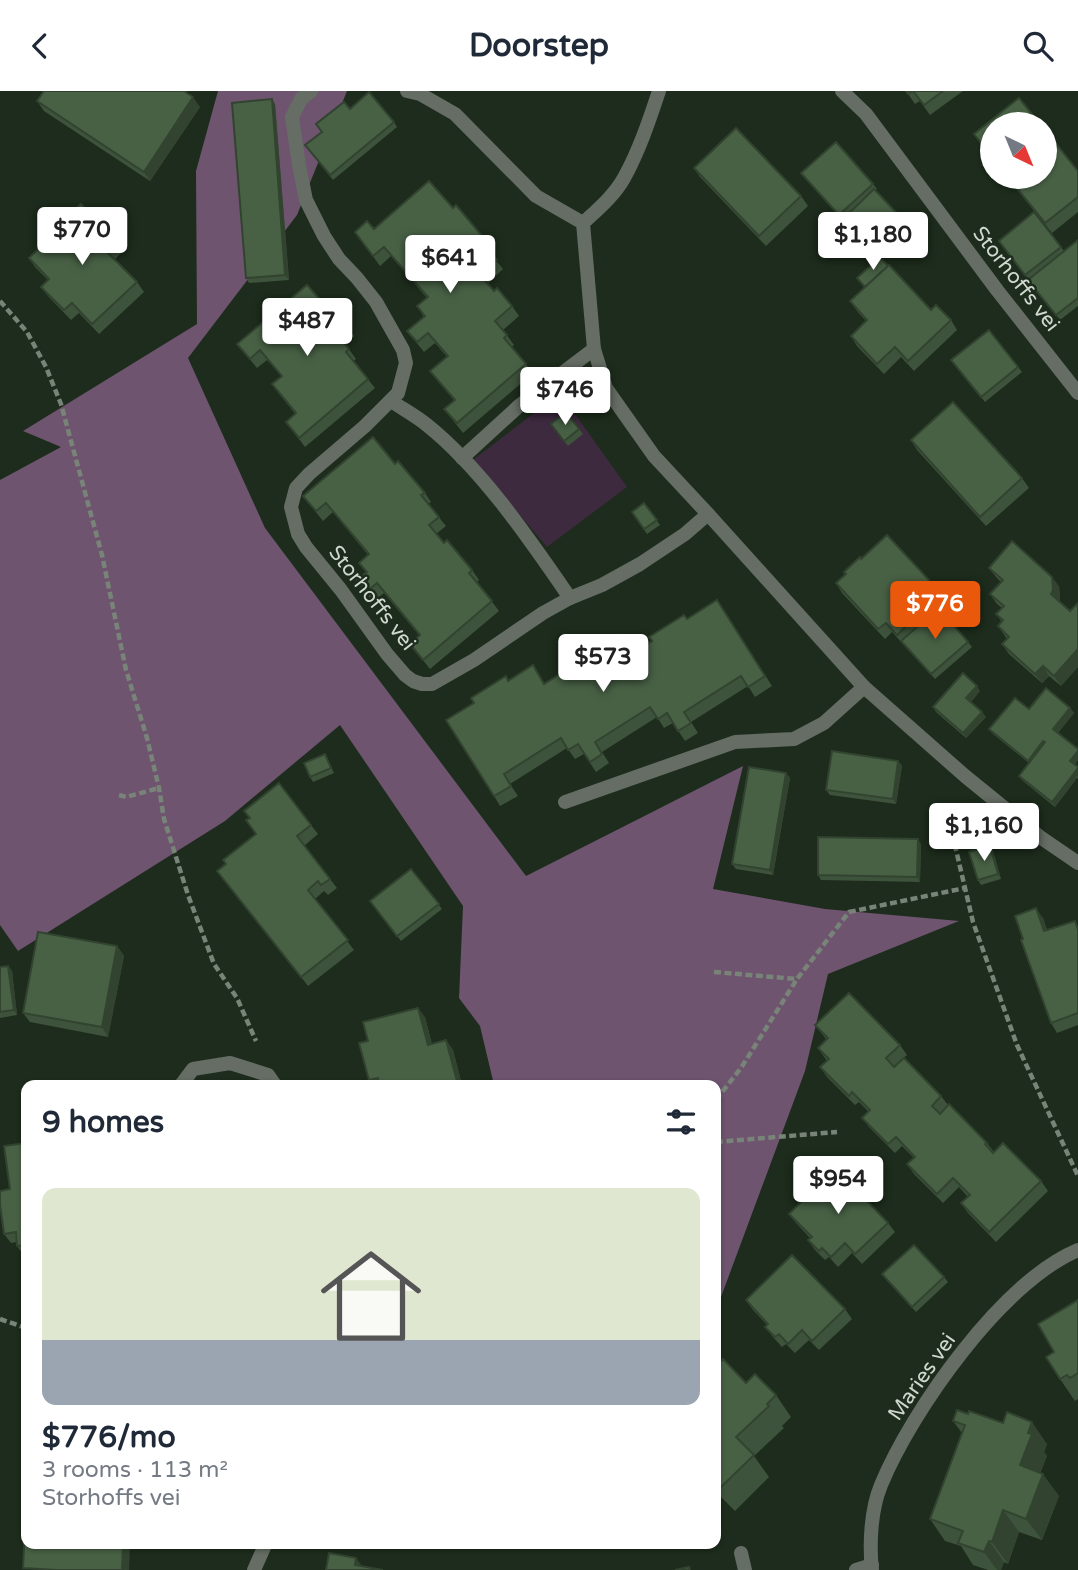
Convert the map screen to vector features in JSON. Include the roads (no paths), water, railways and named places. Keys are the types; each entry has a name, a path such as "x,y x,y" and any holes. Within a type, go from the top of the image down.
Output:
{"street":[{"name":"Storhoffs vei","path":"311,91 301,99 292,117 306,200 324,236 339,258 376,302 403,350 406,362 398,393 365,426 309,474 296,488 291,507 298,534 306,547 405,675 413,681 432,684 474,660 543,613 640,564 685,534 708,514"},
{"path":"407,91 420,94 455,114 536,196 583,223"},
{"path":"583,223 604,204 623,180 643,138 659,91"},
{"name":"Storhoffs vei","path":"842,91 866,114 997,290 1078,393"},
{"path":"583,223 594,349 606,388 654,456 864,687 1040,838 1078,863"},
{"path":"462,458 520,405 594,349"},
{"path":"391,401 428,426 462,458 537,550 570,599"},
{"path":"565,802 735,742 794,739 824,723 864,687"},
{"path":"185,1080 193,1069 230,1063 271,1080"},
{"name":"Maries vei","path":"872,1568 871,1525 880,1487 907,1434 931,1396 961,1352 1011,1298 1061,1258 1078,1250"},
{"path":"254,1570 263,1549"},
{"path":"741,1553 745,1570"},
{"path":"856,1570 872,1568"}]}
